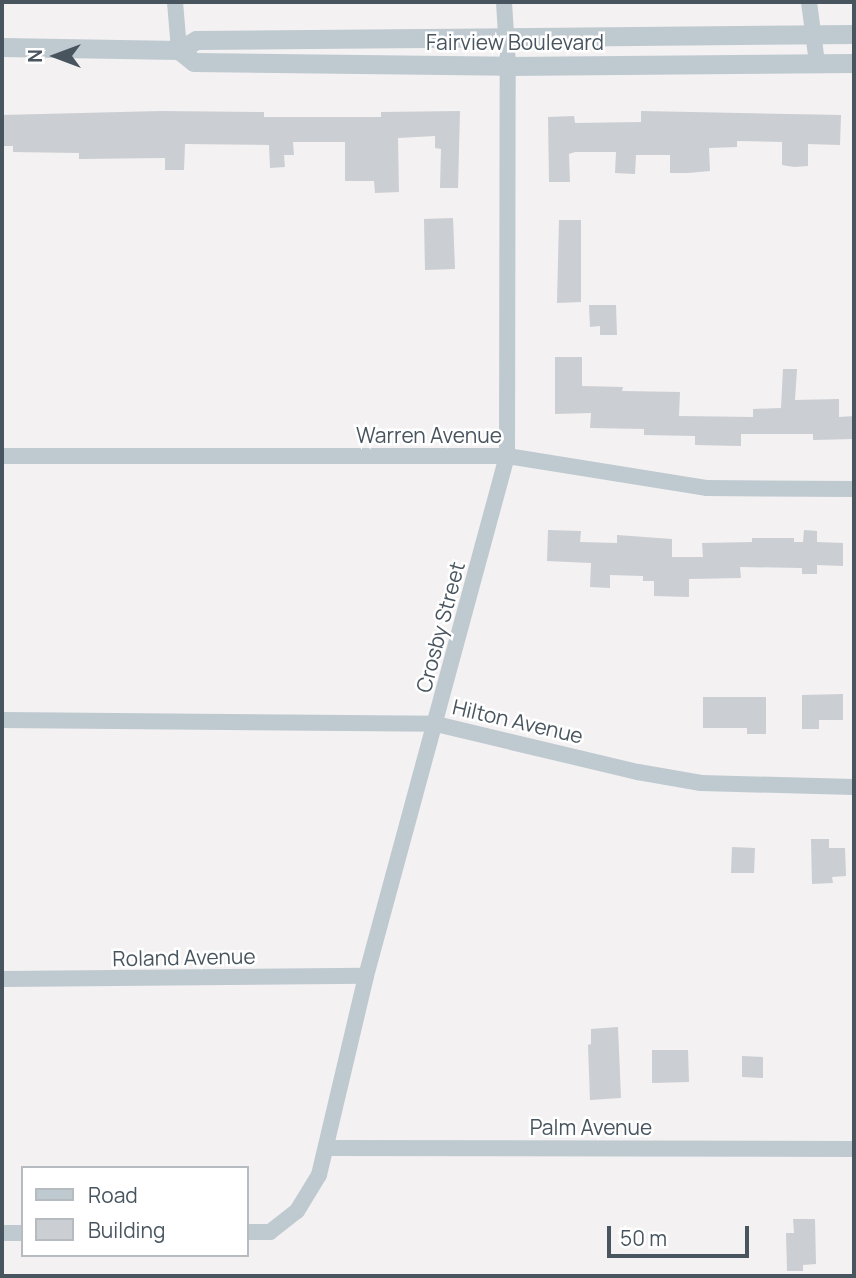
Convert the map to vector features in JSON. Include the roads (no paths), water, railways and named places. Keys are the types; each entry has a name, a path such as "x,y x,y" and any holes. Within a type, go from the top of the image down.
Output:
{"street":[{"path":"175,2 179,51"},
{"name":"Crosby Street","path":"248,1232 270,1232 297,1211 319,1175 328,1148 366,976 507,456 508,38 504,2"},
{"path":"809,2 817,63"},
{"name":"Fairview Boulevard","path":"2,47 179,51 196,40 854,34"},
{"name":"Fairview Boulevard","path":"179,51 194,62 508,66 854,63"},
{"name":"Warren Avenue","path":"2,456 507,456 707,488 854,489"},
{"name":"Hilton Avenue","path":"2,720 436,724 638,772 701,783 854,787"},
{"name":"Roland Avenue","path":"2,979 366,976"},
{"name":"Palm Avenue","path":"328,1148 854,1149"},
{"path":"2,1233 21,1233"}]}
